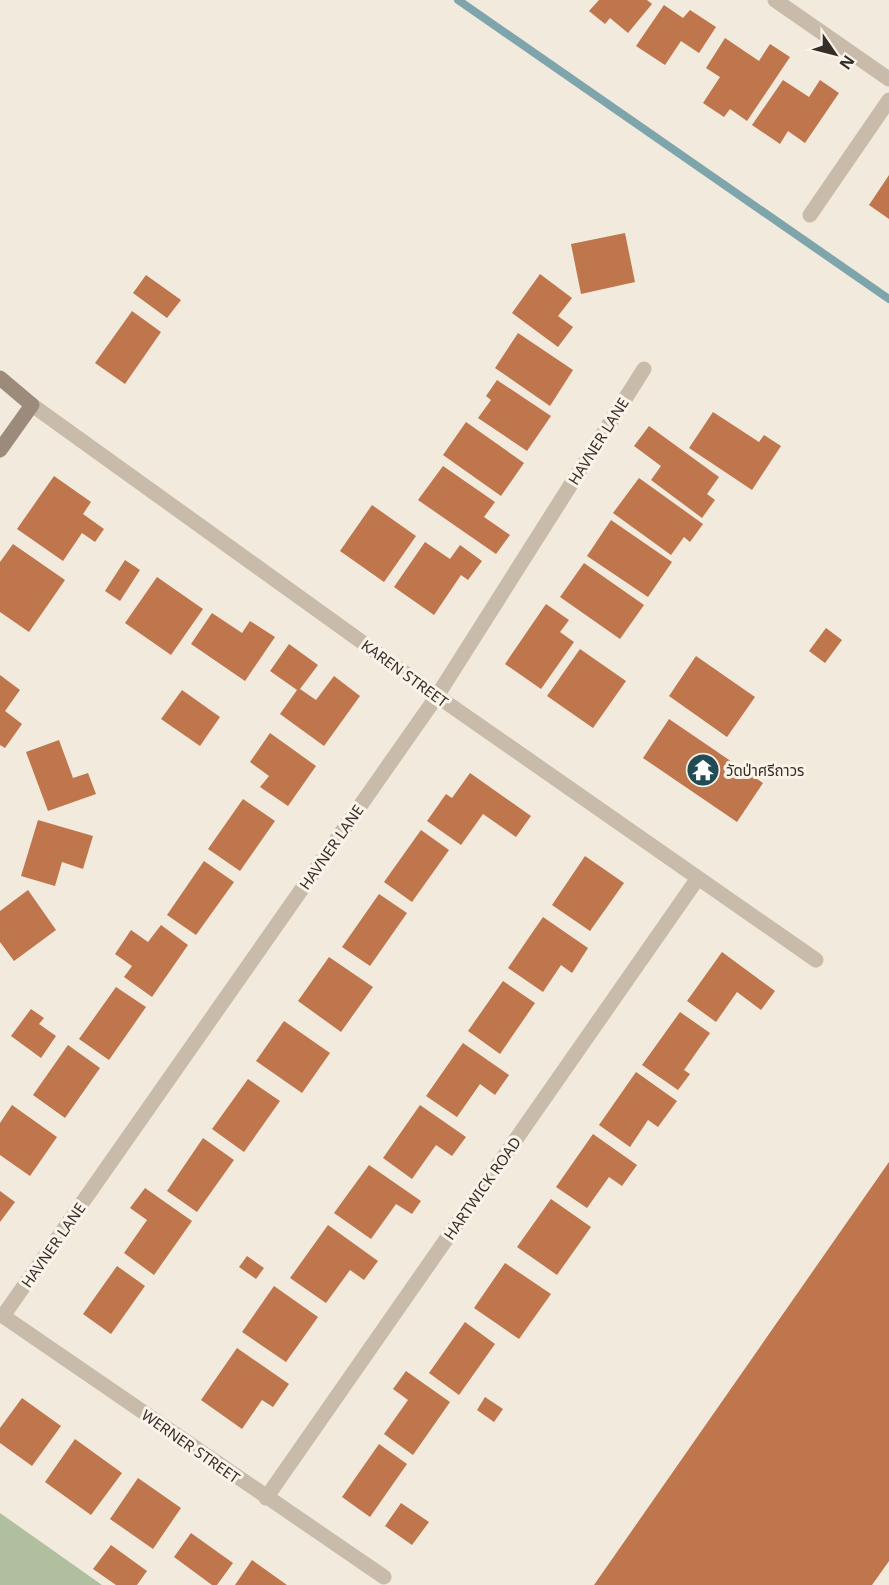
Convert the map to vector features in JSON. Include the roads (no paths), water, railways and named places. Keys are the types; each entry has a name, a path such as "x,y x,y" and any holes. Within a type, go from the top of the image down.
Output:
{"street":[{"path":"775,0 889,78"},
{"path":"810,215 889,100"},
{"name":"HAVNER LANE","path":"2,1315 437,696 644,369"},
{"name":"KAREN STREET","path":"0,378 32,405 437,696 816,960"},
{"path":"0,450 32,405"},
{"name":"HARTWICK ROAD","path":"266,1498 698,878"},
{"name":"WERNER STREET","path":"2,1315 384,1577"}],"waterway":[{"path":"458,0 889,299"}],"place":[{"name":"วัดป่าศรีถาวร","path":"703,770"}]}
